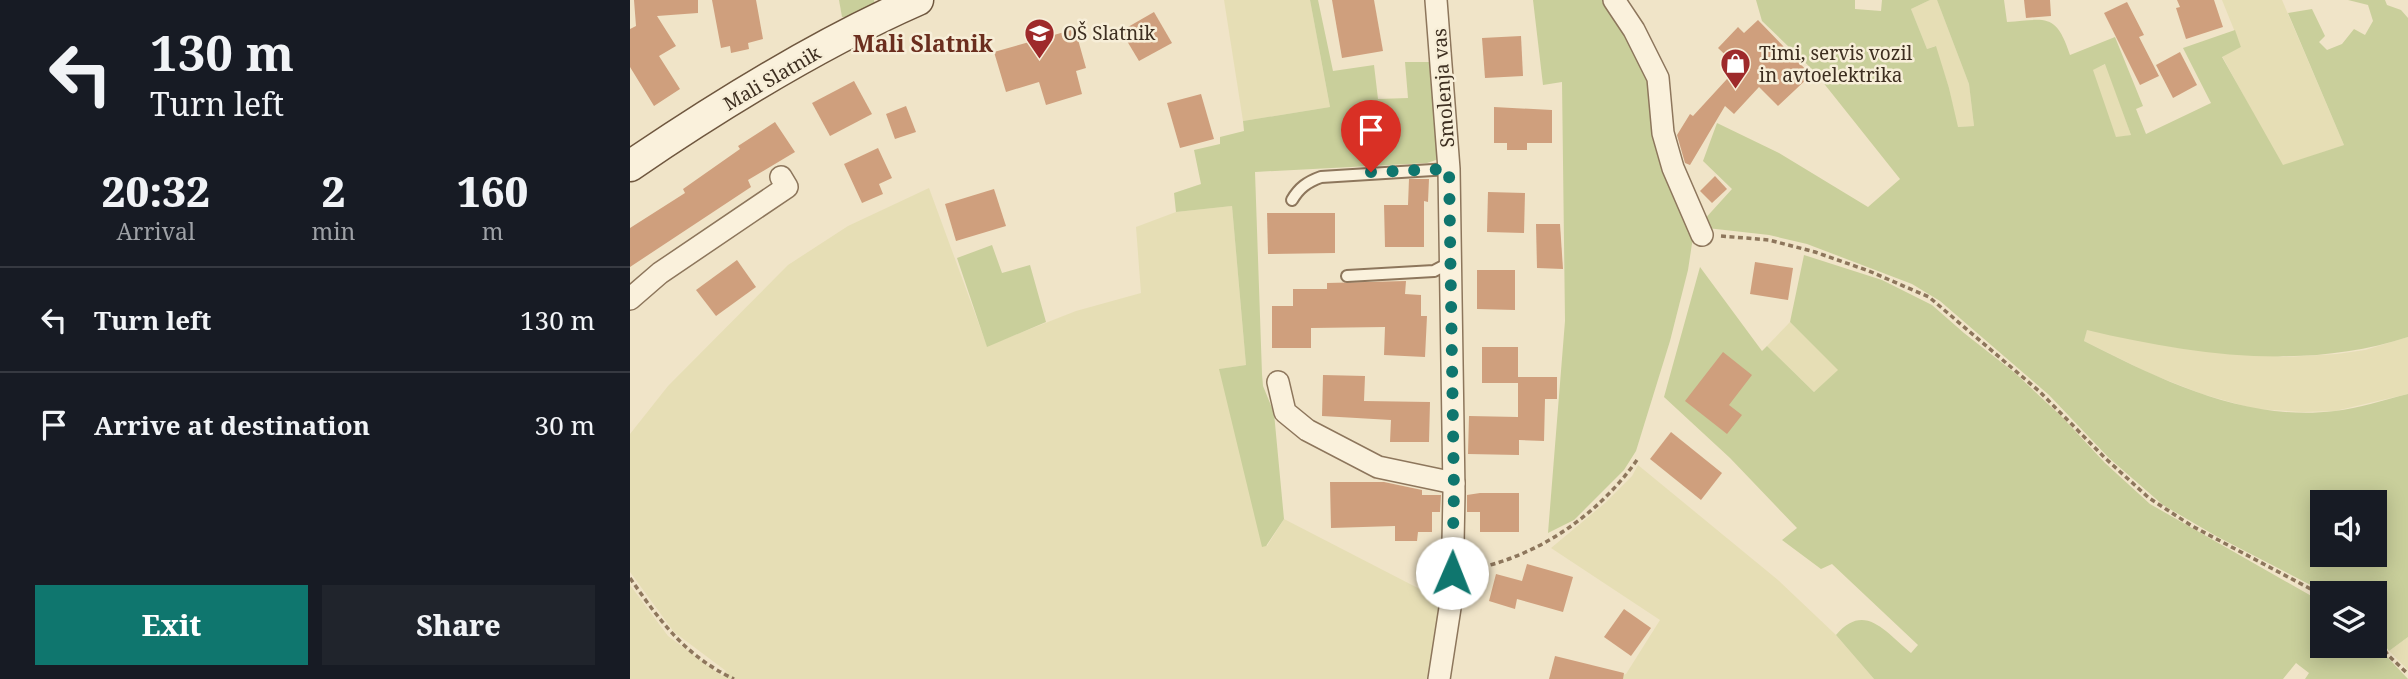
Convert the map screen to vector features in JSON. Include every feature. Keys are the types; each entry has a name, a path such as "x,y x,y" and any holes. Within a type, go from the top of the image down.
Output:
{"main road":[{"name":"Mali Slatnik","path":"630,166 676,134 791,66 886,14 918,0"}],"street":[{"name":"Smolenja vas","path":"1436,0 1449,169 1454,483 1452,595 1438,679"},
{"path":"1614,0 1634,30 1658,78 1664,133 1672,168 1702,235"},
{"path":"630,299 660,273 787,187 781,177"},
{"path":"1278,382 1285,412 1307,430 1378,467 1454,483"}],"lane":[{"path":"1292,200 1298,189 1308,181 1321,177 1449,169"},
{"path":"1347,276 1434,271 1451,262"}],"path":[{"path":"1702,235 1769,240 1815,252 1870,271 1929,297 2039,391 2149,498 2192,526 2310,589"},
{"path":"1452,573 1500,564 1569,529 1620,483 1637,460"},
{"path":"630,579 671,635 693,653 734,679"},
{"path":"2387,653 2408,674"}],"shaded area":[{"path":"1224,0 1310,0 1330,107 1243,121"},
{"path":"1930,0 1937,0 1969,84 1974,126 1957,127 1949,88 1935,46 1927,49 1911,9"},
{"path":"2222,0 2282,0 2344,145 2282,166 2222,56 2241,47"},
{"path":"2106,64 2131,135 2116,138 2092,70"},
{"path":"929,188 987,346 1076,311 1141,293 1136,227 1176,212 1232,206 1246,365 1220,369 1267,546 1284,519 1443,601 1430,679 630,679 630,585 668,636 722,676 726,671 674,632 630,572 630,434 668,386 788,265 848,226"},
{"path":"1790,322 1839,370 1814,392 1767,346"},
{"path":"2087,329 2179,348 2284,357 2365,350 2408,337 2408,394 2335,411 2255,409 2202,394 2151,374 2084,341"},
{"path":"1638,465 1778,580 1836,635 1874,679 1602,679 1626,674 1660,620 1551,548 1605,503 1632,476"},
{"path":"2408,637 2408,670 2389,651"}],"green space":[{"path":"839,0 874,0 875,4 849,17 842,17"},
{"path":"1310,0 1318,0 1333,71 1374,65 1378,99 1408,98 1405,62 1431,62 1442,158 1427,163 1255,172 1263,386 1274,413 1284,519 1266,546 1262,547 1219,369 1246,365 1232,206 1176,212 1174,193 1201,184 1194,150 1220,144 1220,137 1244,131 1243,121 1330,107"},
{"path":"1533,0 1605,0 1650,80 1693,237 1688,270 1670,341 1636,451 1624,470 1574,520 1548,533 1565,321 1562,82 1543,85"},
{"path":"1756,0 1855,0 1855,9 1881,11 1882,0 1930,0 1911,9 1927,49 1936,46 1958,127 1974,126 1969,84 1937,0 2004,0 2007,22 2041,20 2054,25 2065,41 2070,55 2115,37 2143,106 2136,109 2146,134 2211,103 2183,48 2235,30 2241,47 2222,57 2283,165 2344,145 2288,13 2312,9 2325,36 2319,42 2327,50 2342,44 2354,29 2365,35 2373,21 2368,5 2348,0 2385,0 2387,5 2401,10 2408,18 2408,337 2329,354 2288,356 2207,352 2087,330 2084,341 2143,370 2205,395 2269,410 2302,413 2335,411 2408,394 2408,637 2389,651 2387,648 2387,581 2310,581 2310,585 2163,505 2109,458 2049,395 1940,301 1912,284 1807,244 1769,235 1707,228 1702,222 1732,189 1703,161 1717,123 1779,153 1868,207 1900,179 1814,71 1762,21","holes":["2105,64 2131,135 2116,137 2093,70"]},
{"path":"992,245 1002,273 1030,265 1046,322 987,347 957,258"},
{"path":"1804,255 1882,280 1932,305 2015,373 2150,504 2310,595 2310,658 2387,657 2408,679 2305,679 2309,673 2296,663 2283,679 1874,679 1836,635 1847,625 1866,620 1884,630 1911,653 1918,645 1832,564 1821,569 1782,540 1797,528 1730,458 1664,397 1700,267 1762,351 1767,346 1814,392 1838,370 1790,322"}],"building":[{"path":"634,0 698,0 698,13 657,16 676,46 659,56 680,89 654,106 630,67 630,29 636,26"},
{"path":"712,0 756,0 763,39 748,43 749,49 731,53 730,46 721,48"},
{"path":"1332,0 1374,0 1383,51 1342,58"},
{"path":"2024,0 2050,0 2051,16 2026,18"},
{"path":"2177,0 2214,0 2223,27 2186,39 2176,8 2180,7"},
{"path":"2127,2 2144,35 2139,37 2159,76 2140,85 2104,13"},
{"path":"1154,12 1172,43 1139,61 1121,31"},
{"path":"1758,20 1811,75 1778,106 1759,87 1734,114 1725,106 1690,165 1685,163 1677,135 1690,114 1693,116 1738,67 1718,48 1738,27 1744,33"},
{"name":"OŠ Slatnik","path":"1075,29 1086,68 1076,71 1082,94 1046,105 1039,82 1006,92 994,52"},
{"path":"1521,36 1523,76 1485,78 1482,38"},
{"path":"2180,52 2197,85 2173,98 2156,65"},
{"path":"854,81 872,114 830,136 812,103"},
{"path":"1201,94 1214,139 1180,148 1167,103"},
{"path":"906,106 916,132 895,139 886,114"},
{"path":"1494,107 1552,110 1552,143 1527,143 1527,150 1507,150 1507,143 1494,143"},
{"path":"775,122 795,152 748,180 751,187 630,267 630,228 685,193 683,189 740,149 738,146"},
{"path":"878,148 892,178 879,184 883,194 862,203 844,164"},
{"path":"1715,176 1727,189 1712,203 1700,191"},
{"path":"1409,179 1429,179 1428,202 1424,201 1424,247 1385,247 1384,205 1408,205"},
{"path":"994,189 1006,226 956,241 945,204"},
{"path":"1488,192 1525,193 1524,233 1487,232"},
{"path":"1267,213 1335,213 1335,253 1268,254"},
{"path":"1536,224 1560,224 1563,269 1537,268"},
{"path":"737,260 756,287 716,316 696,290"},
{"path":"1755,262 1793,268 1788,300 1750,294"},
{"path":"1477,270 1515,270 1515,310 1477,309"},
{"path":"1406,281 1405,294 1421,295 1421,316 1427,316 1425,357 1384,355 1385,327 1311,328 1311,348 1272,348 1272,306 1293,306 1293,289 1327,289 1327,283"},
{"path":"1482,347 1518,347 1518,383 1482,383"},
{"path":"1723,352 1752,375 1729,405 1742,415 1727,434 1685,401"},
{"path":"1323,375 1365,376 1364,401 1430,402 1429,442 1390,442 1391,420 1322,416"},
{"path":"1518,377 1557,377 1557,399 1545,399 1544,441 1519,440 1519,455 1468,454 1469,416 1518,417"},
{"path":"1671,432 1722,473 1701,500 1650,459"},
{"path":"1330,482 1384,482 1422,490 1422,495 1441,495 1440,512 1432,512 1432,532 1418,532 1417,541 1395,541 1395,526 1331,528"},
{"path":"1519,493 1519,532 1480,532 1480,512 1467,512 1467,495"},
{"path":"1527,564 1573,577 1563,612 1517,599 1515,609 1489,601 1496,574 1522,581"},
{"path":"1624,609 1651,628 1631,656 1604,637"},
{"path":"1555,656 1624,673 1623,679 1549,679"}],"place":[{"name":"OŠ Slatnik","path":"1040,60"},
{"name":"Timi, servis vozil in avtoelektrika","path":"1736,91"}],"district":[{"name":"Mali Slatnik","path":"923,44"}],"route":[{"path":"1371,172 1449,169 1454,492 1452,573"}]}
